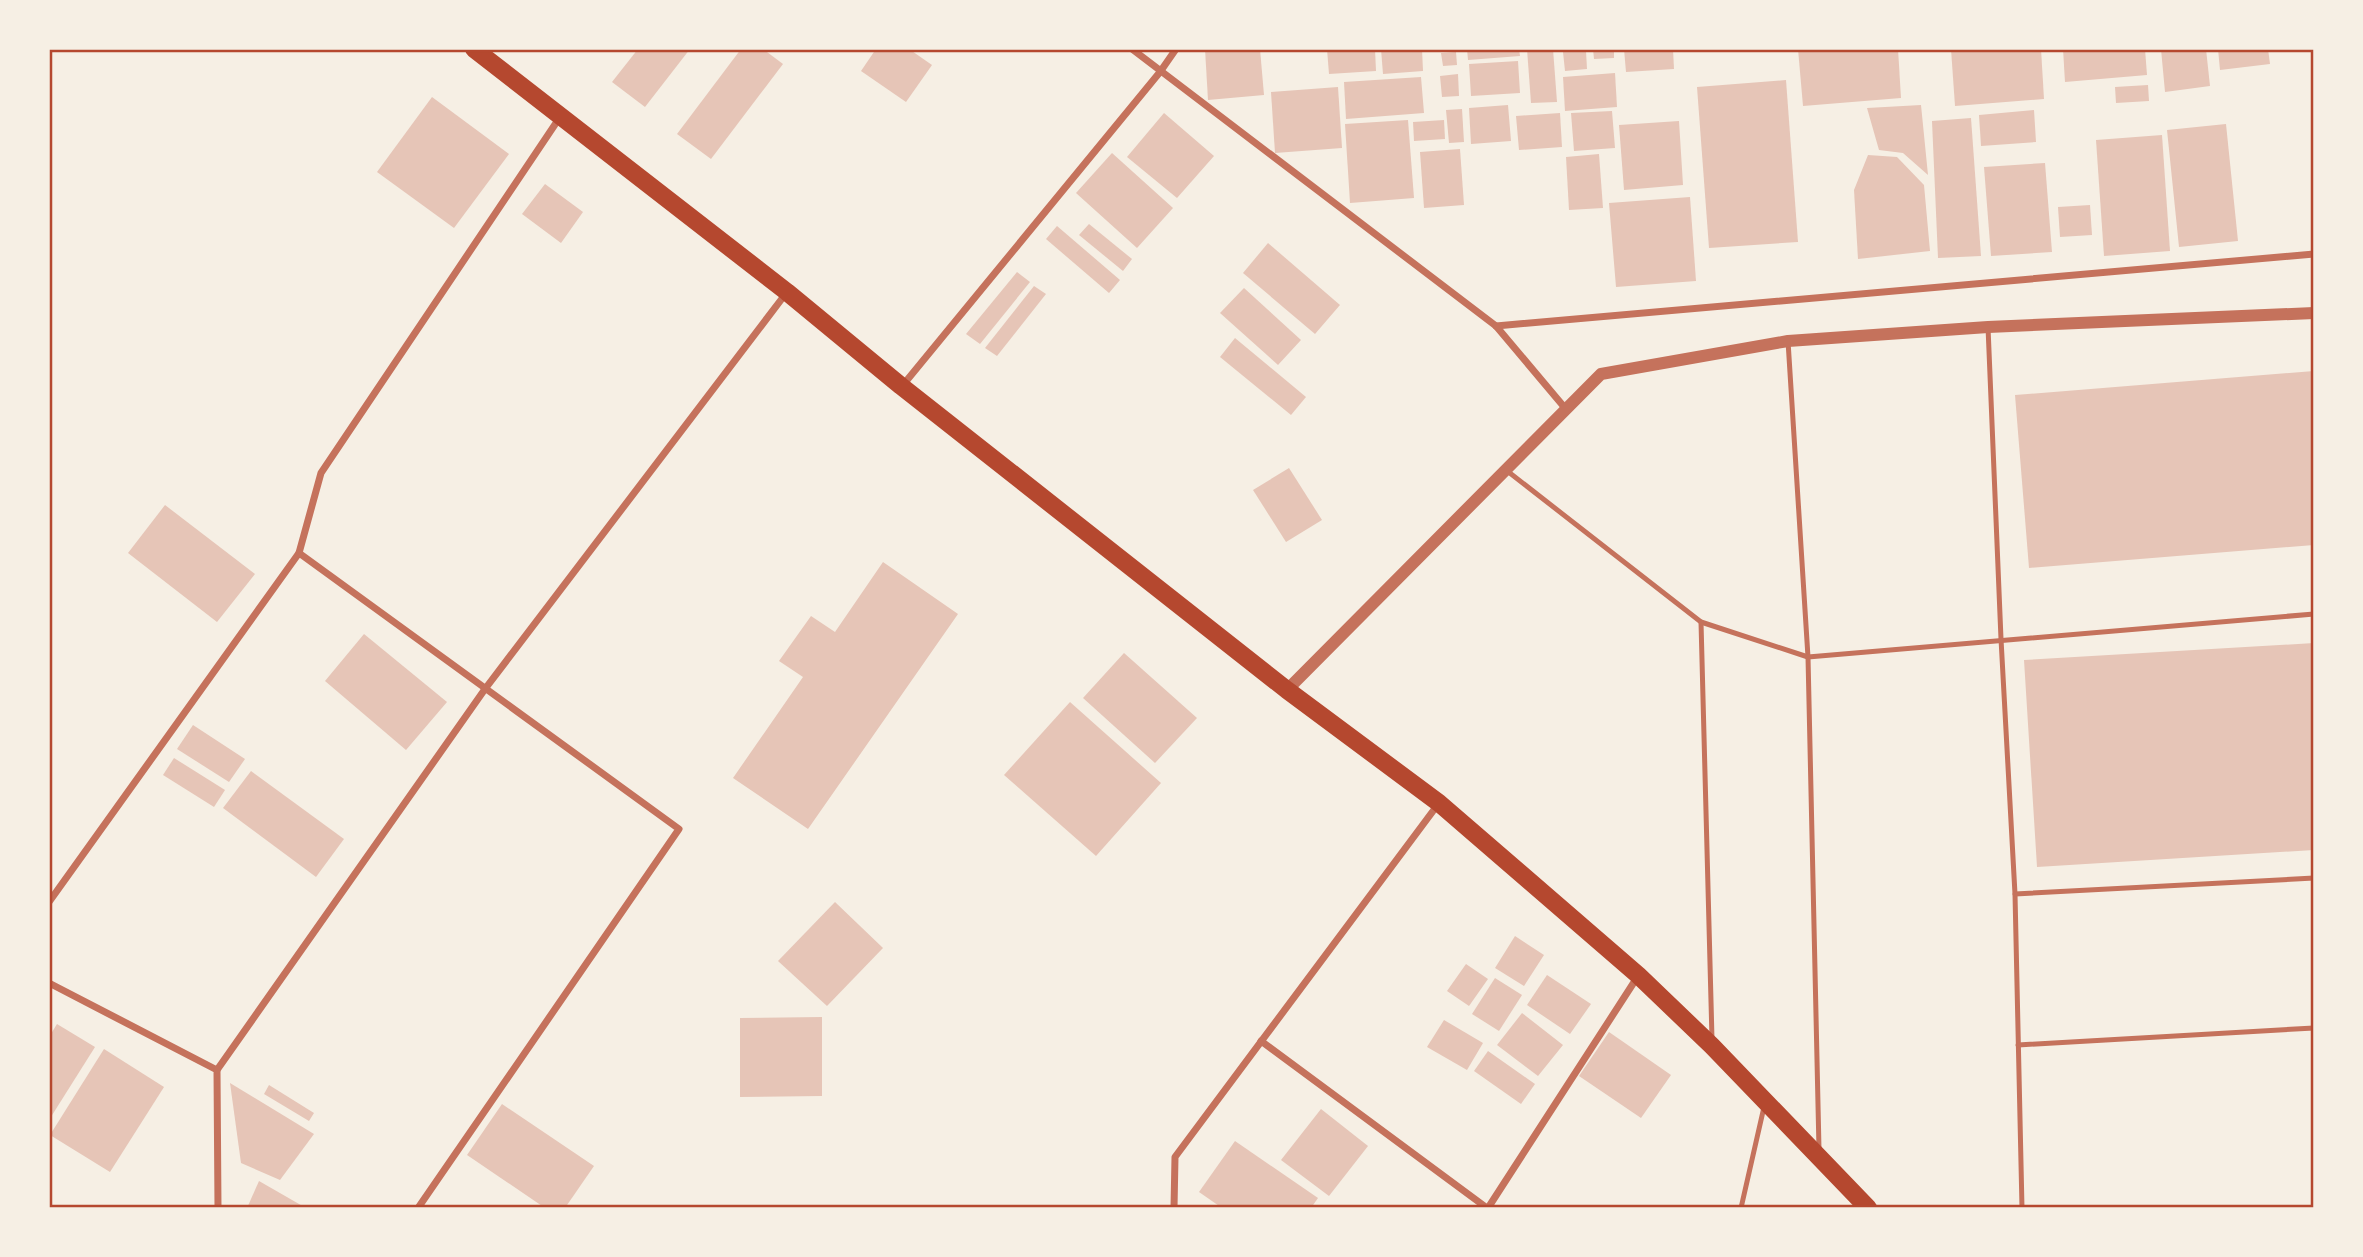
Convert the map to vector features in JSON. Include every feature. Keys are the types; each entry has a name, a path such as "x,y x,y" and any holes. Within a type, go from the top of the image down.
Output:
{"main road":[{"path":"474,49 787,292 901,386 1287,690 1439,803 1638,975 1713,1046 1868,1208"}],"street":[{"path":"1132,49 1496,326 1565,408"},
{"path":"901,386 1160,72 1176,49"},
{"path":"49,902 299,553 321,473 561,117"},
{"path":"1496,326 2314,254"},
{"path":"218,1208 217,1070 485,689 787,292"},
{"path":"1287,690 1601,374 1788,341 1988,327 2314,313"},
{"path":"299,553 679,829 418,1208"},
{"path":"1174,1208 1175,1157 1439,803"},
{"path":"1261,1041 1488,1208 1638,975"},
{"path":"49,983 217,1070"}],"lane":[{"path":"1988,327 2015,894 2022,1208"},
{"path":"1788,341 1808,657 1819,1155"},
{"path":"1506,470 1701,622 1808,657 2314,614"},
{"path":"1701,622 1713,1046"},
{"path":"2015,894 2314,878"},
{"path":"2018,1045 2314,1028"},
{"path":"1741,1208 1765,1100"}],"building":[{"path":"638,49 690,49 645,107 612,82"},
{"path":"741,49 763,49 783,64 711,159 677,134"},
{"path":"876,49 909,49 932,65 906,102 861,71"},
{"path":"1205,49 1260,49 1264,95 1208,100"},
{"path":"1327,49 1375,49 1376,71 1329,74"},
{"path":"1381,49 1422,49 1423,71 1383,74"},
{"path":"1467,49 1519,49 1520,56 1468,60"},
{"path":"1527,49 1553,49 1557,102 1531,103"},
{"path":"1593,49 1614,49 1614,58 1594,59"},
{"path":"1624,49 1673,49 1674,69 1626,72"},
{"path":"1798,49 1898,49 1901,98 1803,106"},
{"path":"1951,49 2041,49 2044,99 1955,106"},
{"path":"2063,49 2145,49 2147,75 2065,82"},
{"path":"2161,49 2206,49 2210,86 2165,92"},
{"path":"2218,49 2268,49 2270,64 2220,70"},
{"path":"1586,51 1587,69 1565,71 1563,52"},
{"path":"1456,52 1457,65 1443,66 1441,53"},
{"path":"1518,61 1520,93 1471,96 1469,64"},
{"path":"1615,73 1617,107 1565,111 1563,77"},
{"path":"1458,74 1459,96 1442,97 1440,76"},
{"path":"1421,77 1424,113 1346,119 1344,82"},
{"path":"1786,80 1798,242 1709,248 1697,87"},
{"path":"2148,85 2149,101 2116,103 2115,87"},
{"path":"1338,87 1342,148 1275,153 1271,92"},
{"path":"432,97 509,154 454,228 377,172"},
{"path":"1508,105 1511,141 1471,144 1469,108"},
{"path":"1921,105 1928,175 1903,153 1879,150 1867,108"},
{"path":"1462,109 1464,142 1449,143 1446,110"},
{"path":"2034,110 2036,142 1981,146 1979,115"},
{"path":"1612,111 1615,148 1574,151 1571,113"},
{"path":"1164,113 1214,156 1177,198 1127,157"},
{"path":"1560,113 1562,147 1519,150 1516,116"},
{"path":"1971,118 1981,256 1938,258 1932,121"},
{"path":"1408,120 1414,198 1350,203 1345,124"},
{"path":"1444,120 1445,139 1414,141 1413,122"},
{"path":"1679,121 1683,185 1624,190 1619,125"},
{"path":"2226,124 2238,241 2179,247 2167,130"},
{"path":"2162,135 2170,251 2104,256 2096,140"},
{"path":"1460,149 1464,205 1424,208 1420,152"},
{"path":"1112,153 1173,208 1137,248 1076,193"},
{"path":"1599,154 1603,208 1569,210 1566,157"},
{"path":"1868,155 1897,157 1924,185 1930,251 1858,259 1854,190"},
{"path":"2045,163 2052,252 1991,256 1984,167"},
{"path":"545,184 583,212 561,243 522,214"},
{"path":"1690,197 1696,281 1616,287 1609,203"},
{"path":"2090,205 2092,235 2060,237 2058,207"},
{"path":"1089,224 1132,259 1123,271 1079,235"},
{"path":"1057,226 1120,280 1109,293 1046,239"},
{"path":"1268,243 1340,305 1315,334 1243,273"},
{"path":"1017,272 1030,282 980,344 966,334"},
{"path":"1034,286 1046,294 997,356 985,348"},
{"path":"1244,288 1301,340 1278,365 1220,313"},
{"path":"1235,338 1306,397 1291,415 1220,357"},
{"path":"2314,371 2314,545 2029,568 2015,395"},
{"path":"1289,468 1322,520 1286,542 1253,490"},
{"path":"165,505 255,574 217,622 128,553"},
{"path":"883,562 958,614 808,829 733,778 803,677 779,661 811,616 835,632"},
{"path":"364,634 447,702 406,750 325,681"},
{"path":"2314,643 2314,850 2037,867 2024,660"},
{"path":"1124,653 1197,718 1155,763 1083,698"},
{"path":"1070,702 1161,783 1096,856 1004,775"},
{"path":"193,725 245,759 229,782 177,749"},
{"path":"174,758 225,790 214,807 163,775"},
{"path":"251,771 344,839 316,877 223,808"},
{"path":"835,902 883,948 827,1006 778,961"},
{"path":"1515,936 1544,955 1524,986 1495,968"},
{"path":"1466,964 1488,979 1469,1006 1447,991"},
{"path":"1547,975 1591,1004 1570,1034 1527,1005"},
{"path":"1495,978 1522,995 1499,1031 1472,1014"},
{"path":"1522,1013 1563,1045 1538,1076 1497,1045"},
{"path":"822,1017 822,1096 740,1097 740,1018"},
{"path":"1444,1020 1483,1043 1467,1070 1427,1047"},
{"path":"57,1024 95,1047 49,1120 49,1037"},
{"path":"1609,1032 1671,1075 1641,1118 1579,1076"},
{"path":"104,1049 164,1087 110,1172 50,1135"},
{"path":"1488,1051 1535,1084 1521,1104 1474,1071"},
{"path":"230,1083 314,1134 280,1180 241,1163"},
{"path":"269,1085 314,1113 309,1121 264,1094"},
{"path":"502,1104 594,1166 565,1208 545,1208 467,1155"},
{"path":"1321,1109 1368,1146 1329,1196 1281,1160"},
{"path":"1235,1141 1318,1198 1311,1208 1222,1208 1199,1192"},
{"path":"259,1181 306,1208 247,1208"}]}
